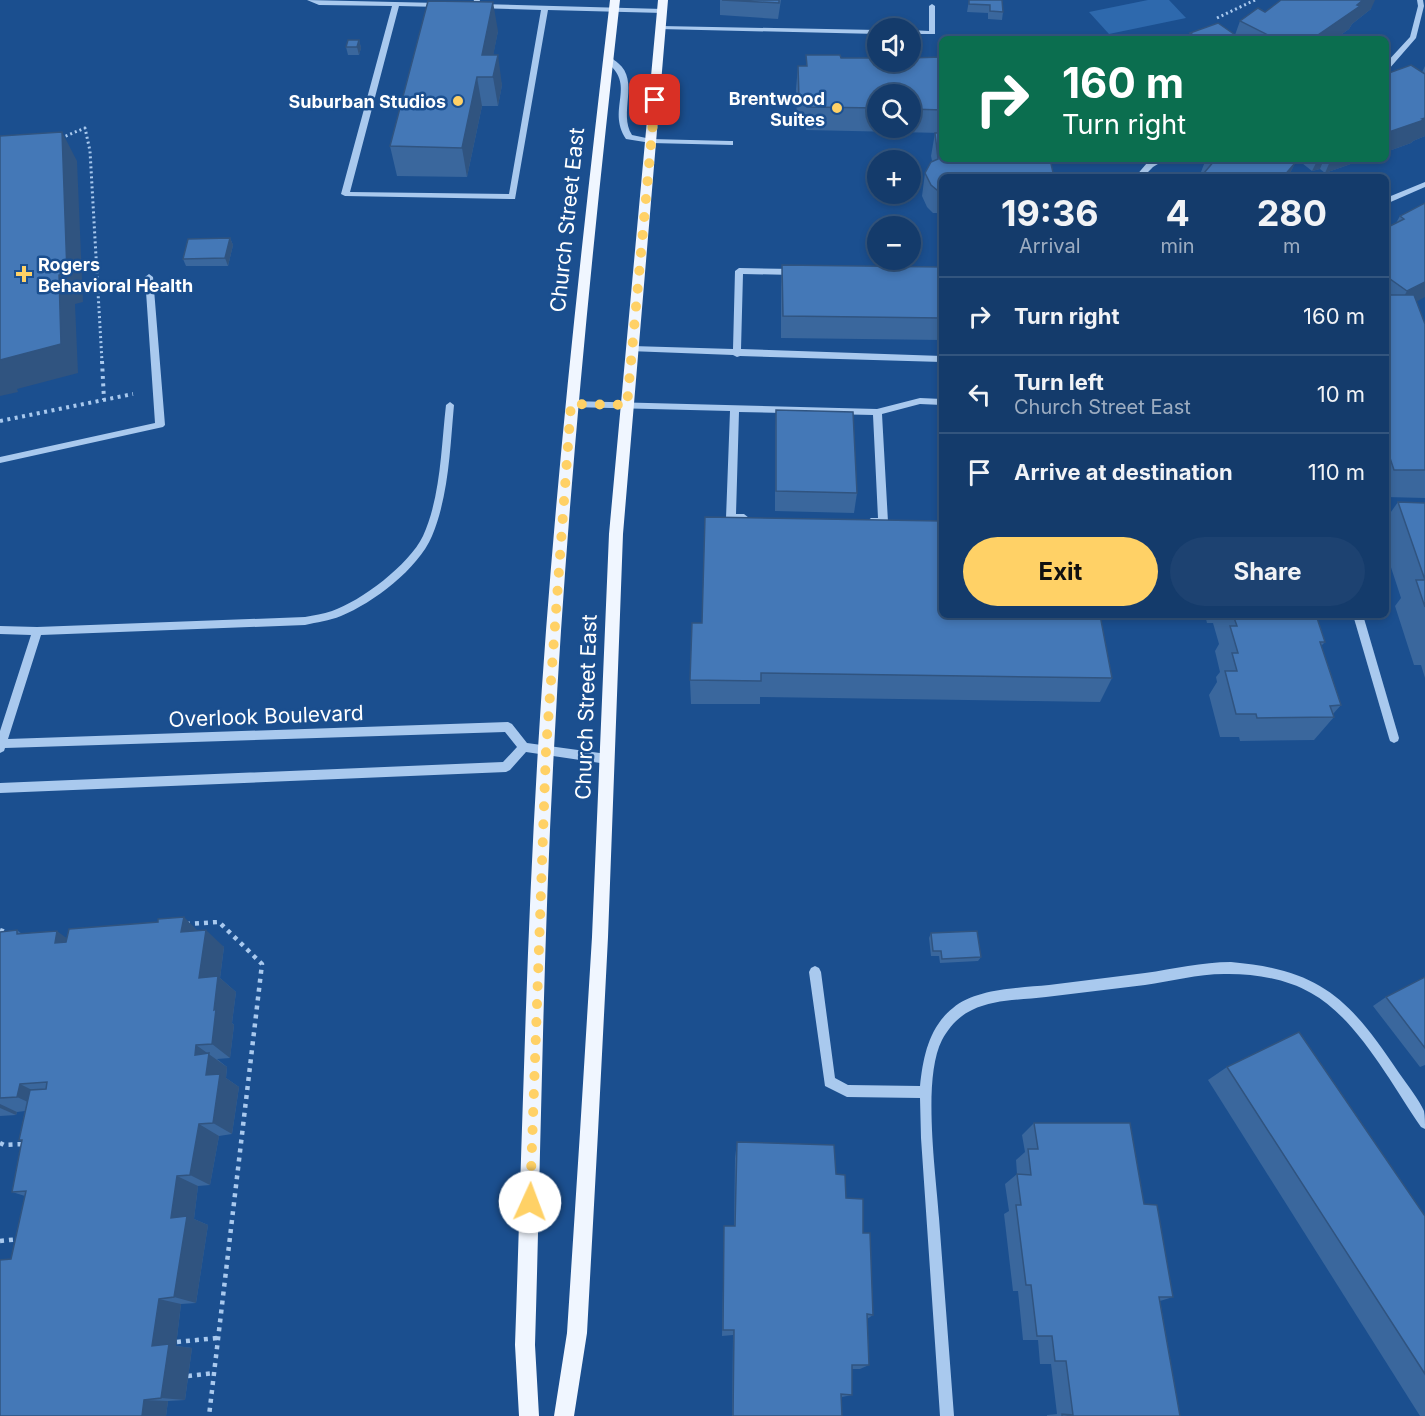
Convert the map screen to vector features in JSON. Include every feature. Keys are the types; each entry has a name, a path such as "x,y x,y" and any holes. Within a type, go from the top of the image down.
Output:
{"main road":[{"name":"Church Street East","path":"529,1416 525,1345 546,750 571,404 614,4"},
{"name":"Church Street East","path":"564,1416 577,1333 600,937 616,534 663,5"}],"street":[{"path":"310,0 319,3 453,5"},
{"path":"1389,65 1413,38 1421,6 1420,0"},
{"path":"464,5 476,3 545,7 614,4 663,5"},
{"path":"396,4 345,194 512,197 545,7"},
{"path":"921,32 933,33 932,6"},
{"path":"661,28 867,32"},
{"path":"608,59 620,67 624,75 625,132 635,139 730,143"},
{"path":"1142,174 1156,162"},
{"path":"1389,200 1425,184"},
{"path":"737,354 739,271 799,272"},
{"path":"0,460 160,425 149,277"},
{"path":"632,349 939,359"},
{"path":"571,404 877,412 920,401 939,402"},
{"path":"0,630 37,631 305,621 335,614 361,602 405,565 426,539 436,511 450,405"},
{"path":"735,408 731,518 754,519"},
{"path":"860,521 883,522 877,412"},
{"path":"1359,618 1394,738"},
{"path":"1,746 37,631"},
{"name":"Overlook Boulevard","path":"1,746 508,727 524,747"},
{"path":"0,788 506,767 524,747 606,759"},
{"path":"947,1416 927,1138 926,1092 929,1059 937,1039 947,1022 959,1010 973,1004 1011,996 1229,968 1280,974 1319,990 1347,1012 1425,1123"},
{"path":"815,972 829,1082 847,1091 926,1092"}],"path":[{"path":"1217,18 1255,0"},
{"path":"0,421 104,400 90,151 85,128 54,141"},
{"path":"185,925 219,922 262,964 209,1416"},
{"path":"0,930 17,935"},
{"path":"0,1143 4,1145 23,1144 32,1150"},
{"path":"16,1251 21,1227"},
{"path":"0,1240 27,1238"},
{"path":"177,1342 218,1338"},
{"path":"188,1376 214,1373"}],"shaded area":[{"path":"1148,0 1169,0 1186,18 1109,34 1089,12"}],"building":[{"path":"722,0 779,0 779,3"},
{"path":"969,0 1002,0 1003,12 990,11 990,5 969,4"},
{"path":"1281,0 1363,0 1357,5 1360,6 1316,36 1270,36 1240,21 1258,8 1265,12"},
{"name":"Suburban Studios","path":"428,1 493,2 482,55 498,55 493,77 477,77 462,148 390,146"},
{"path":"1218,23 1237,36 1195,36 1190,33"},
{"path":"348,40 359,40 357,47 346,47"},
{"path":"806,55 840,55 841,58 867,58 867,72 921,72 921,58 939,57 939,110 921,109 921,84 867,84 867,108 807,107 807,98 799,98 798,66 807,66"},
{"path":"1411,65 1425,74 1425,118 1389,132 1389,78 1389,73"},
{"path":"62,132 67,273 59,275 61,344 0,360 0,136"},
{"path":"935,133 939,133 939,162 1051,162 1053,174 939,174 939,190 937,190 931,185 925,173 931,162 938,159"},
{"path":"1213,162 1295,163 1286,174 1204,173"},
{"path":"1425,203 1425,282 1407,291 1389,278 1389,226 1404,219 1400,216"},
{"path":"230,238 225,258 183,259 188,239"},
{"path":"782,265 867,266 867,270 921,270 921,267 939,267 939,318 783,316"},
{"path":"1389,295 1414,295 1425,324 1425,470 1394,470 1389,455"},
{"path":"776,410 853,412 857,493 776,491"},
{"path":"1398,502 1425,503 1425,580"},
{"path":"705,517 939,521 939,618 1101,618 1112,678 761,673 761,681 690,680 692,623 702,623"},
{"path":"1416,580 1425,580 1425,607"},
{"path":"1234,618 1317,618 1325,642 1320,642 1341,705 1330,706 1334,717 1257,718 1256,714 1236,714 1225,671 1237,671 1232,653 1238,653 1230,626 1237,626"},
{"path":"184,917 181,932 206,930 199,978 218,976 212,1044 196,1045 195,1055 209,1053 206,1075 220,1074 213,1123 199,1124 190,1175 177,1176 171,1218 187,1216 174,1297 159,1299 152,1346 169,1344 161,1398 144,1400 142,1416 0,1416 0,1260 11,1259 26,1191 12,1192 22,1140 19,1140 30,1090 46,1089 47,1082 20,1084 17,1097 0,1098 0,932 17,930 17,934 57,931 55,943 66,942 69,929 158,922 158,919"},
{"path":"977,931 981,957 942,959 941,951 933,951 931,933"},
{"path":"1425,977 1425,1048 1386,997"},
{"path":"1299,1032 1425,1216 1425,1374 1227,1067"},
{"path":"1034,1123 1130,1123 1144,1204 1157,1205 1173,1297 1159,1297 1180,1416 1062,1416 1062,1414 1073,1415 1066,1361 1055,1361 1052,1336 1037,1336 1031,1285 1026,1285 1016,1205 1021,1205 1017,1174 1031,1175 1028,1149 1038,1149"},
{"path":"737,1142 834,1145 836,1174 845,1175 846,1198 863,1199 863,1233 870,1233 873,1315 867,1314 869,1365 852,1365 852,1395 841,1394 842,1416 733,1416 734,1330 723,1330 724,1226 735,1226"}],"place":[{"name":"Suburban Studios","path":"458,101"},
{"name":"Brentwood Suites","path":"837,108"},
{"name":"Rogers Behavioral Health","path":"24,274"}],"route":[{"path":"530,1202 546,750 571,404 627,405 655,100"}]}
